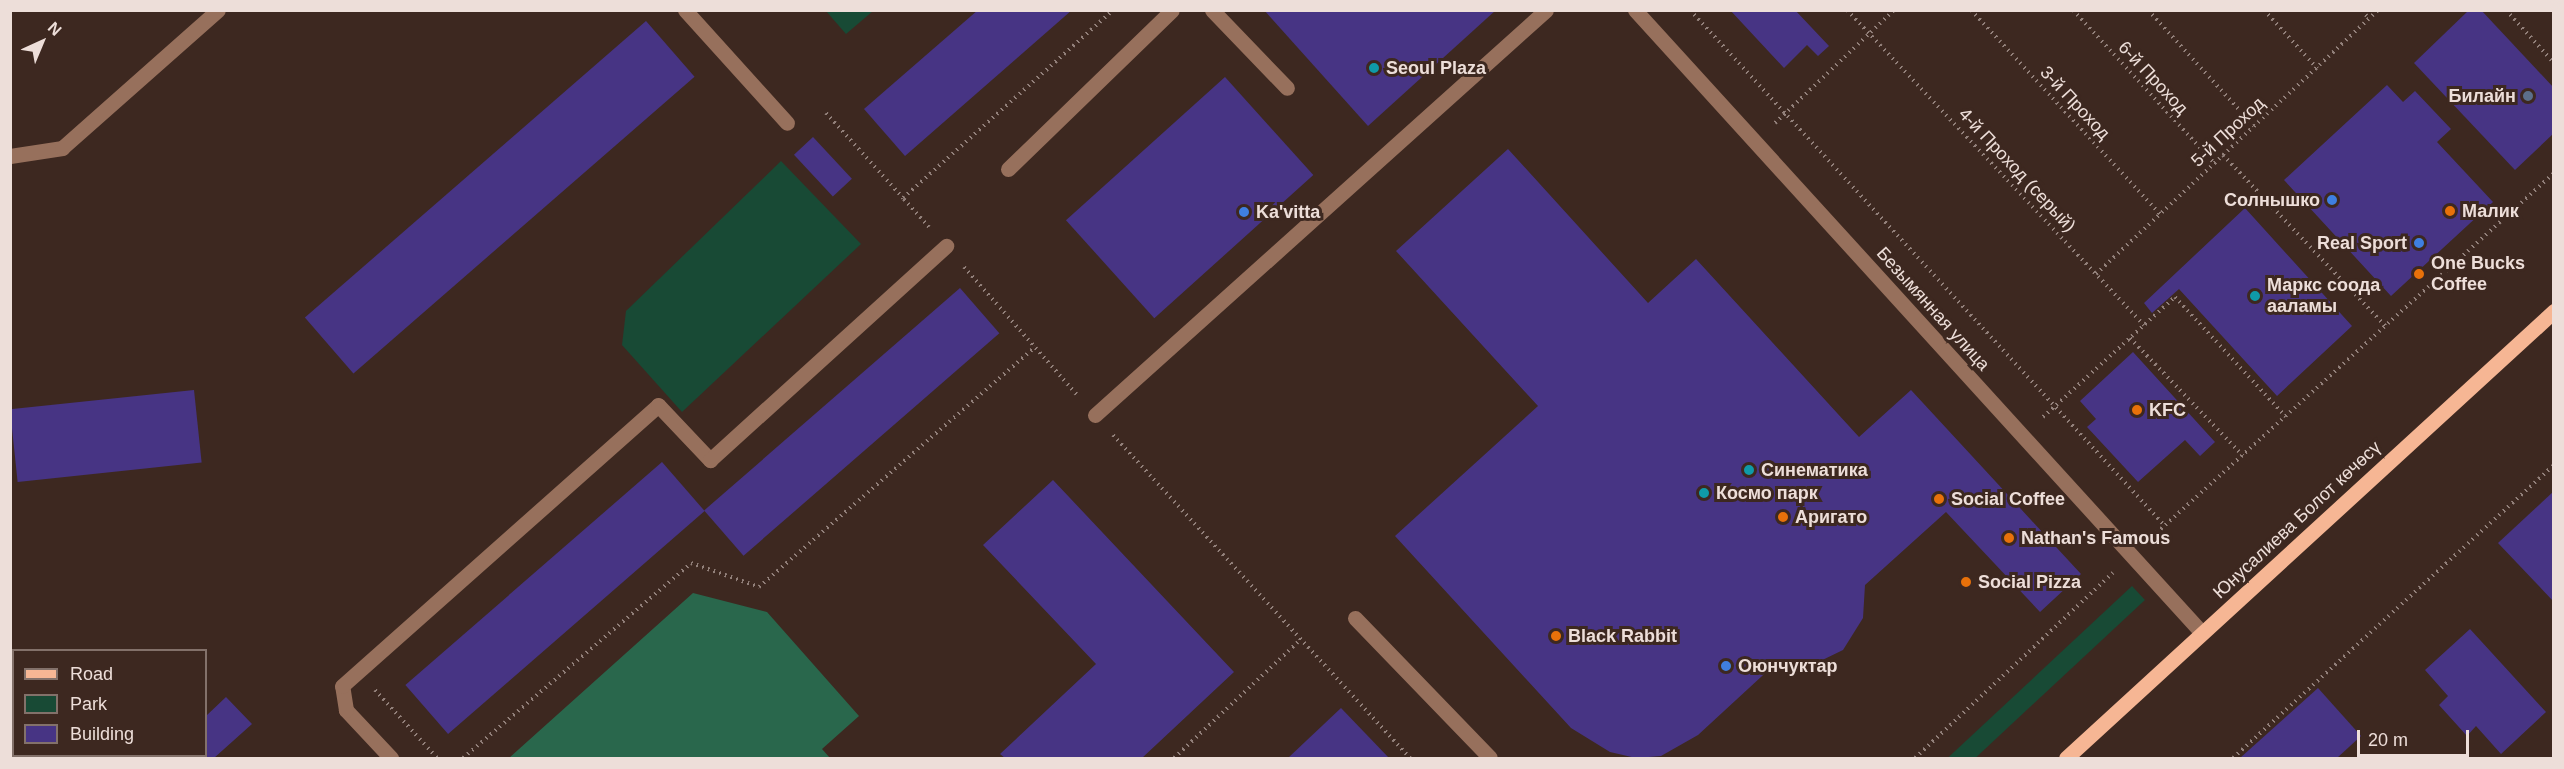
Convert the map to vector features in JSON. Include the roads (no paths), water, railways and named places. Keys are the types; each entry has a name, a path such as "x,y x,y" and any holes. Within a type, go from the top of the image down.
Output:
{"main road":[{"name":"Юнусалиева Болот көчөсү","path":"2066,759 2553,311"}],"street":[{"path":"10,156 62,148 218,10"},
{"path":"686,10 786,123"},
{"path":"1008,169 1172,10"},
{"path":"1212,10 1287,88"},
{"path":"1095,415 1546,10"},
{"name":"Безымянная улица","path":"1635,10 2202,633"},
{"path":"391,759 346,710 342,686 658,405 710,460 946,246"},
{"path":"1355,618 1490,759"}],"place":[{"name":"Seoul Plaza","path":"1374,68"},
{"name":"Билайн","path":"2528,96"},
{"name":"Солнышко","path":"2332,200"},
{"name":"Малик","path":"2450,211"},
{"name":"Ka'vitta","path":"1244,212"},
{"name":"Real Sport","path":"2419,243"},
{"name":"One Bucks Coffee","path":"2419,274"},
{"name":"Маркс соода ааламы","path":"2255,296"},
{"name":"KFC","path":"2137,410"},
{"name":"Синематика","path":"1749,470"},
{"name":"Космо парк","path":"1704,493"},
{"name":"Social Coffee","path":"1939,499"},
{"name":"Аригато","path":"1783,517"},
{"name":"Nathan's Famous","path":"2009,538"},
{"name":"Social Pizza","path":"1966,582"},
{"name":"Black Rabbit","path":"1556,636"},
{"name":"Оюнчуктар","path":"1726,666"}]}
